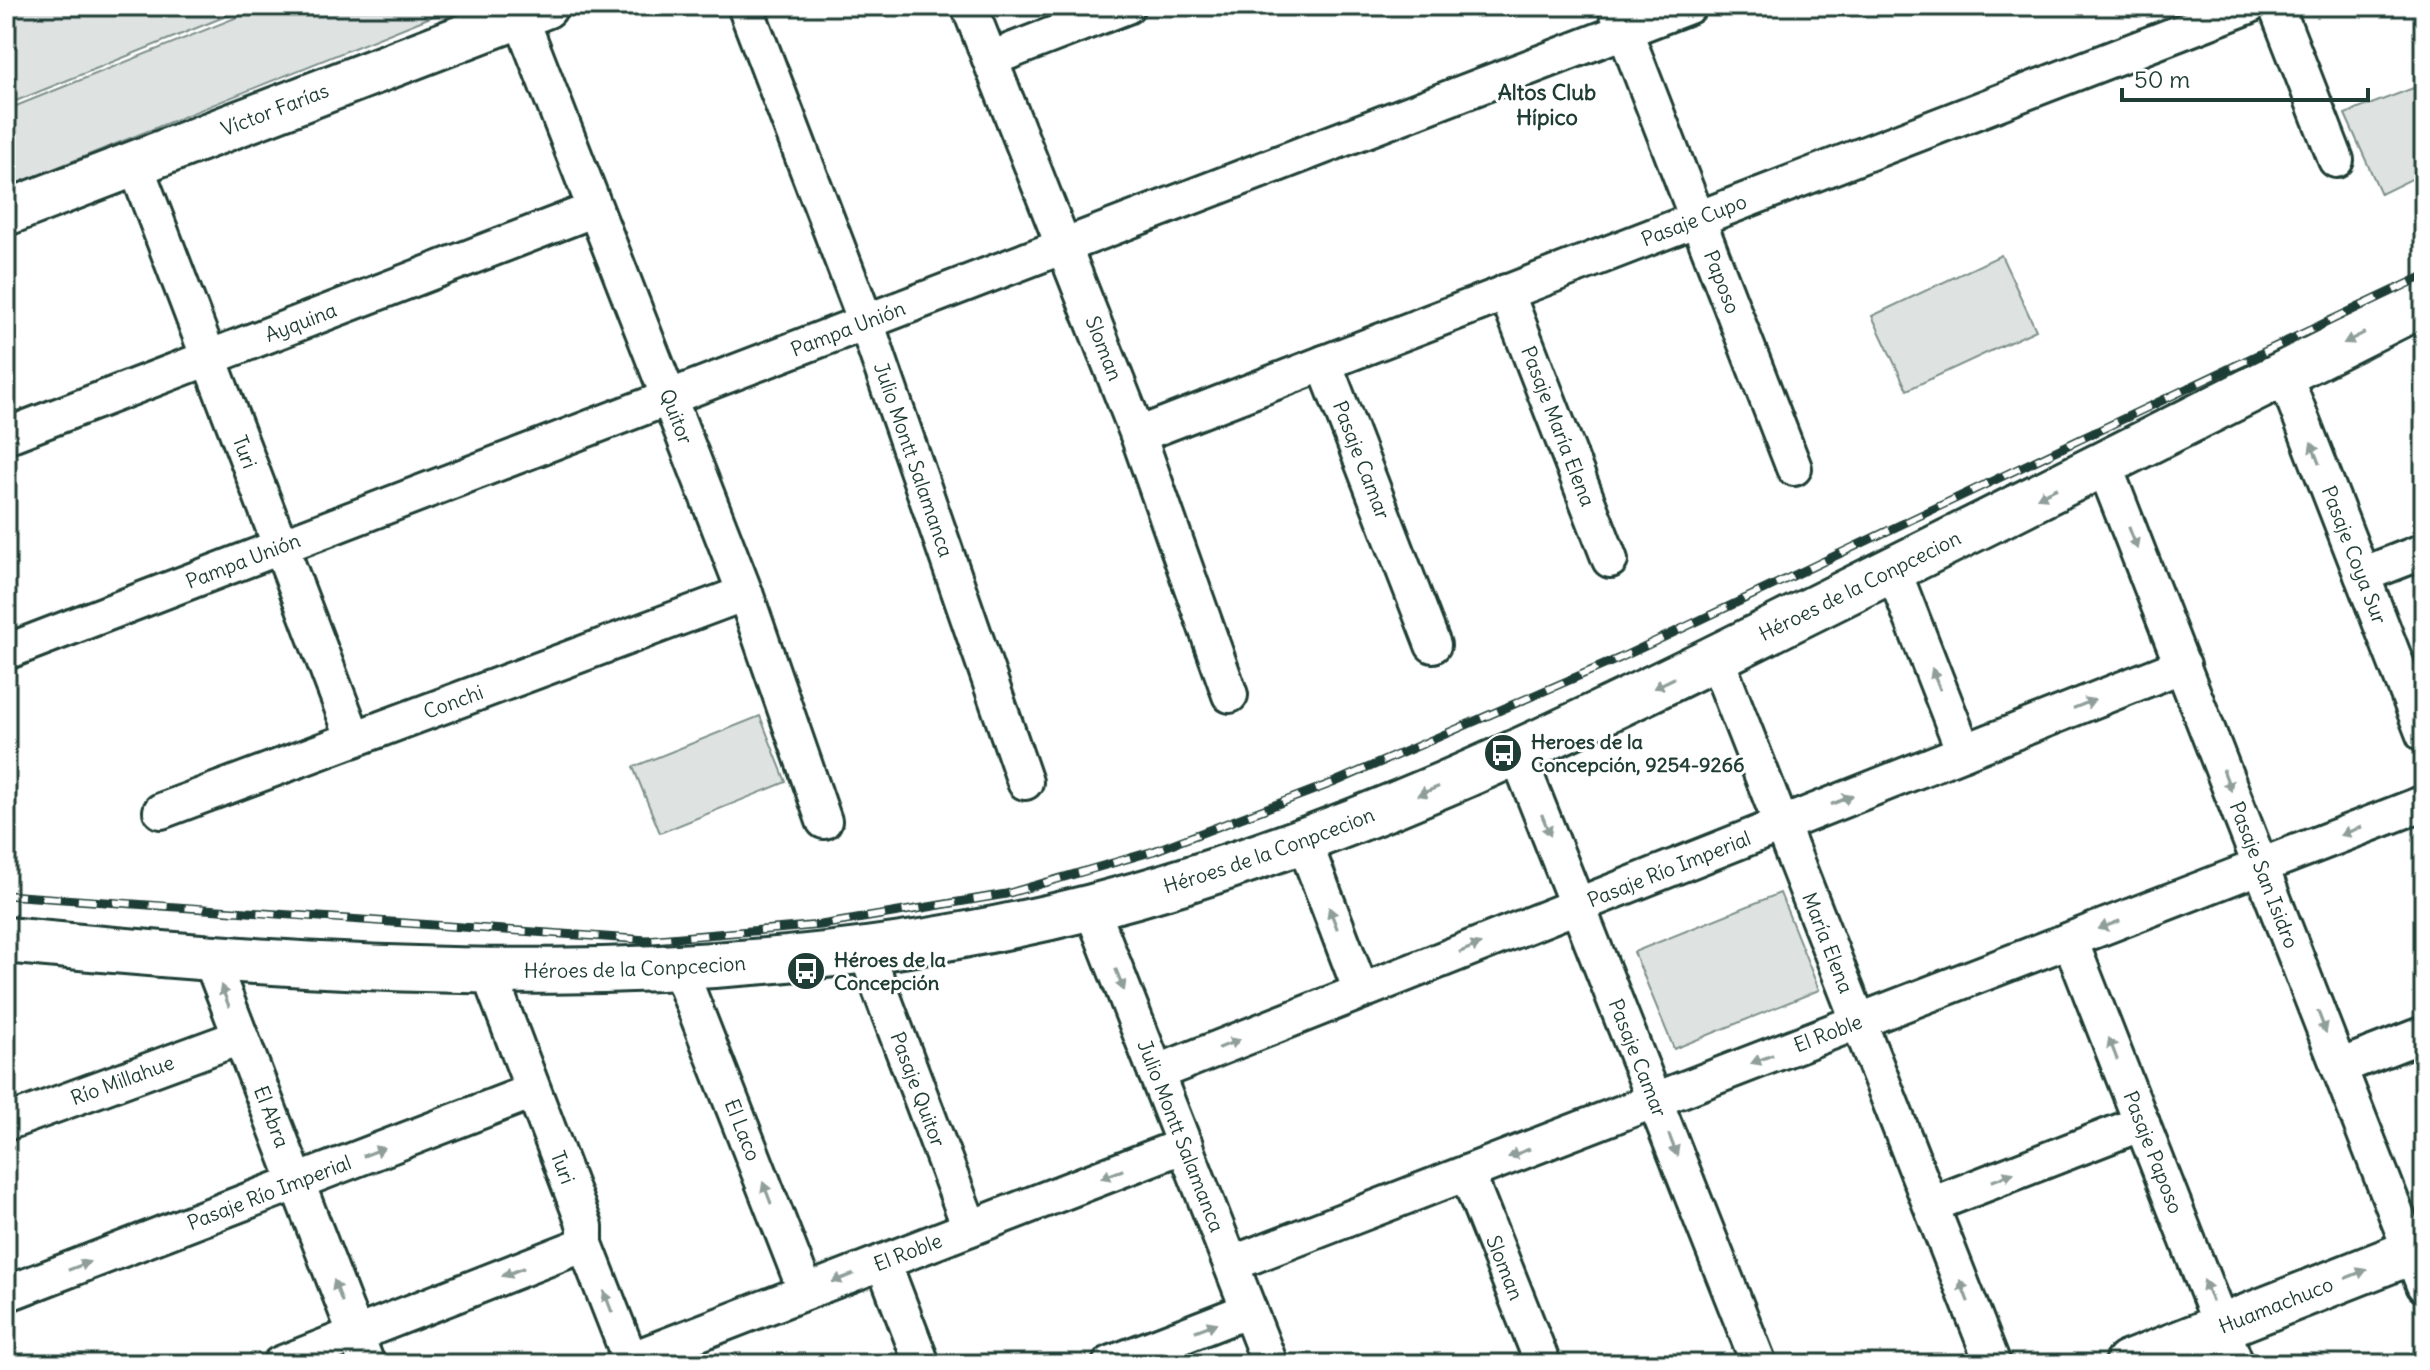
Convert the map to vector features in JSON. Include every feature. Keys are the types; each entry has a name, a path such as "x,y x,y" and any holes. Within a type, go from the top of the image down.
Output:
{"street":[{"name":"Julio Montt Salamanca","path":"745,6 866,322 1025,782"},
{"name":"Sloman","path":"969,6 1138,435 1230,695"},
{"path":"990,59 1127,6"},
{"name":"Pampa Unión","path":"6,652 1064,246 1620,18 1689,6"},
{"name":"Pasaje Cupo","path":"1138,435 2249,6"},
{"path":"2276,6 2336,160"},
{"name":"Víctor Farías","path":"6,213 532,11"},
{"name":"Quitor","path":"532,11 595,209 745,593 824,821"},
{"name":"Paposo","path":"1620,18 1794,468"},
{"name":"Turi","path":"135,164 354,739"},
{"name":"Ayquina","path":"6,436 595,209"},
{"name":"Pasaje María Elena","path":"1506,292 1610,560"},
{"name":"Héroes de la Conpcecion","path":"6,940 211,960 589,972 679,968 865,949 972,932 1091,907 1303,839 1517,753 1716,658 2424,303"},
{"name":"Pasaje Camar","path":"1324,363 1433,645"},
{"name":"Pasaje Coya Sur","path":"2284,374 2424,735"},
{"name":"Pasaje San Isidro","path":"2104,465 2339,1067 2420,1262"},
{"path":"2362,575 2424,551"},
{"path":"1893,570 1964,752"},
{"name":"Conchi","path":"161,811 745,593"},
{"name":"María Elena","path":"1716,658 1993,1364"},
{"name":"Pasaje Río Imperial","path":"1156,1073 2183,665"},
{"name":"Pasaje Camar","path":"1517,753 1759,1364"},
{"name":"El Roble","path":"1231,1264 2424,803"},
{"path":"1303,839 1361,991"},
{"name":"Julio Montt Salamanca","path":"1091,907 1270,1364"},
{"name":"Pasaje Paposo","path":"2070,940 2229,1346"},
{"name":"Pasaje Quitor","path":"865,949 970,1228"},
{"name":"El Abra","path":"211,960 361,1349"},
{"name":"El Laco","path":"679,968 806,1292"},
{"name":"Turi","path":"488,971 585,1226 585,1244 631,1362"},
{"path":"2339,1067 2424,1034"},
{"name":"Río Millahue","path":"6,1123 240,1037"},
{"name":"Pasaje Río Imperial","path":"6,1294 533,1091"},
{"path":"1931,1205 2142,1123"},
{"name":"El Roble","path":"631,1362 1185,1145"},
{"name":"Sloman","path":"1467,1173 1534,1361"},
{"path":"280,1364 361,1349 585,1244"},
{"path":"883,1262 922,1364"},
{"name":"Huamachuco","path":"2127,1364 2229,1346 2420,1262"},
{"path":"1110,1364 1249,1310"}],"shaded area":[{"path":"6,6 251,6 6,105"},
{"path":"265,6 458,6 6,188 6,110"},
{"path":"2424,84 2424,173 2381,194 2345,114"},
{"path":"2001,255 2036,330 1907,390 1872,316"},
{"path":"760,716 786,782 660,833 633,767"},
{"path":"1780,893 1819,990 1674,1049 1634,952"}],"railway":[{"path":"6,895 647,940 821,925 1006,894 1154,851 1335,782 1620,658 2424,276"}],"place":[{"name":"Heroes de la Concepción, 9254-9266","path":"1503,753"},
{"name":"Héroes de la Concepción","path":"806,971"}],"district":[{"name":"Altos Club Hípico","path":"1547,104"}]}
